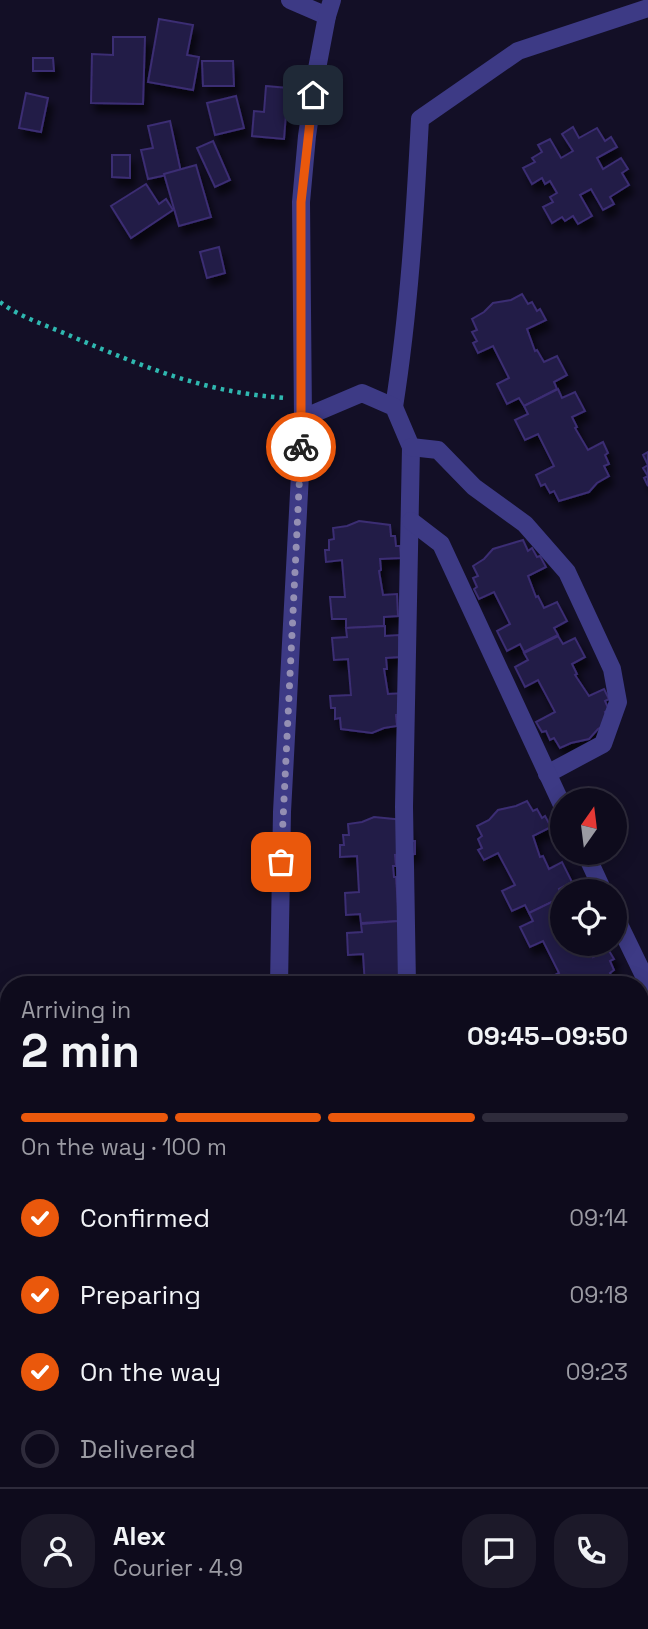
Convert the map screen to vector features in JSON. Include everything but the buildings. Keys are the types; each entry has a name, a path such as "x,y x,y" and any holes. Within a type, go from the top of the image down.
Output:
{"street":[{"path":"279,976 282,812 303,409 301,202 307,136 329,8 290,0"},
{"path":"407,976 404,807 411,447 394,407 411,255 420,119 518,51 648,8"},
{"path":"303,409 362,393 394,407"},
{"path":"411,447 438,450 474,488 526,524 567,572 612,668 618,702 603,744 547,774"},
{"path":"411,521 441,544 554,788"},
{"path":"627,941 644,976"}],"path":[{"path":"0,302 150,370 303,409"}],"way so far":[{"path":"281,862 301,447"}],"route":[{"path":"301,447 301,202 313,95"}]}
